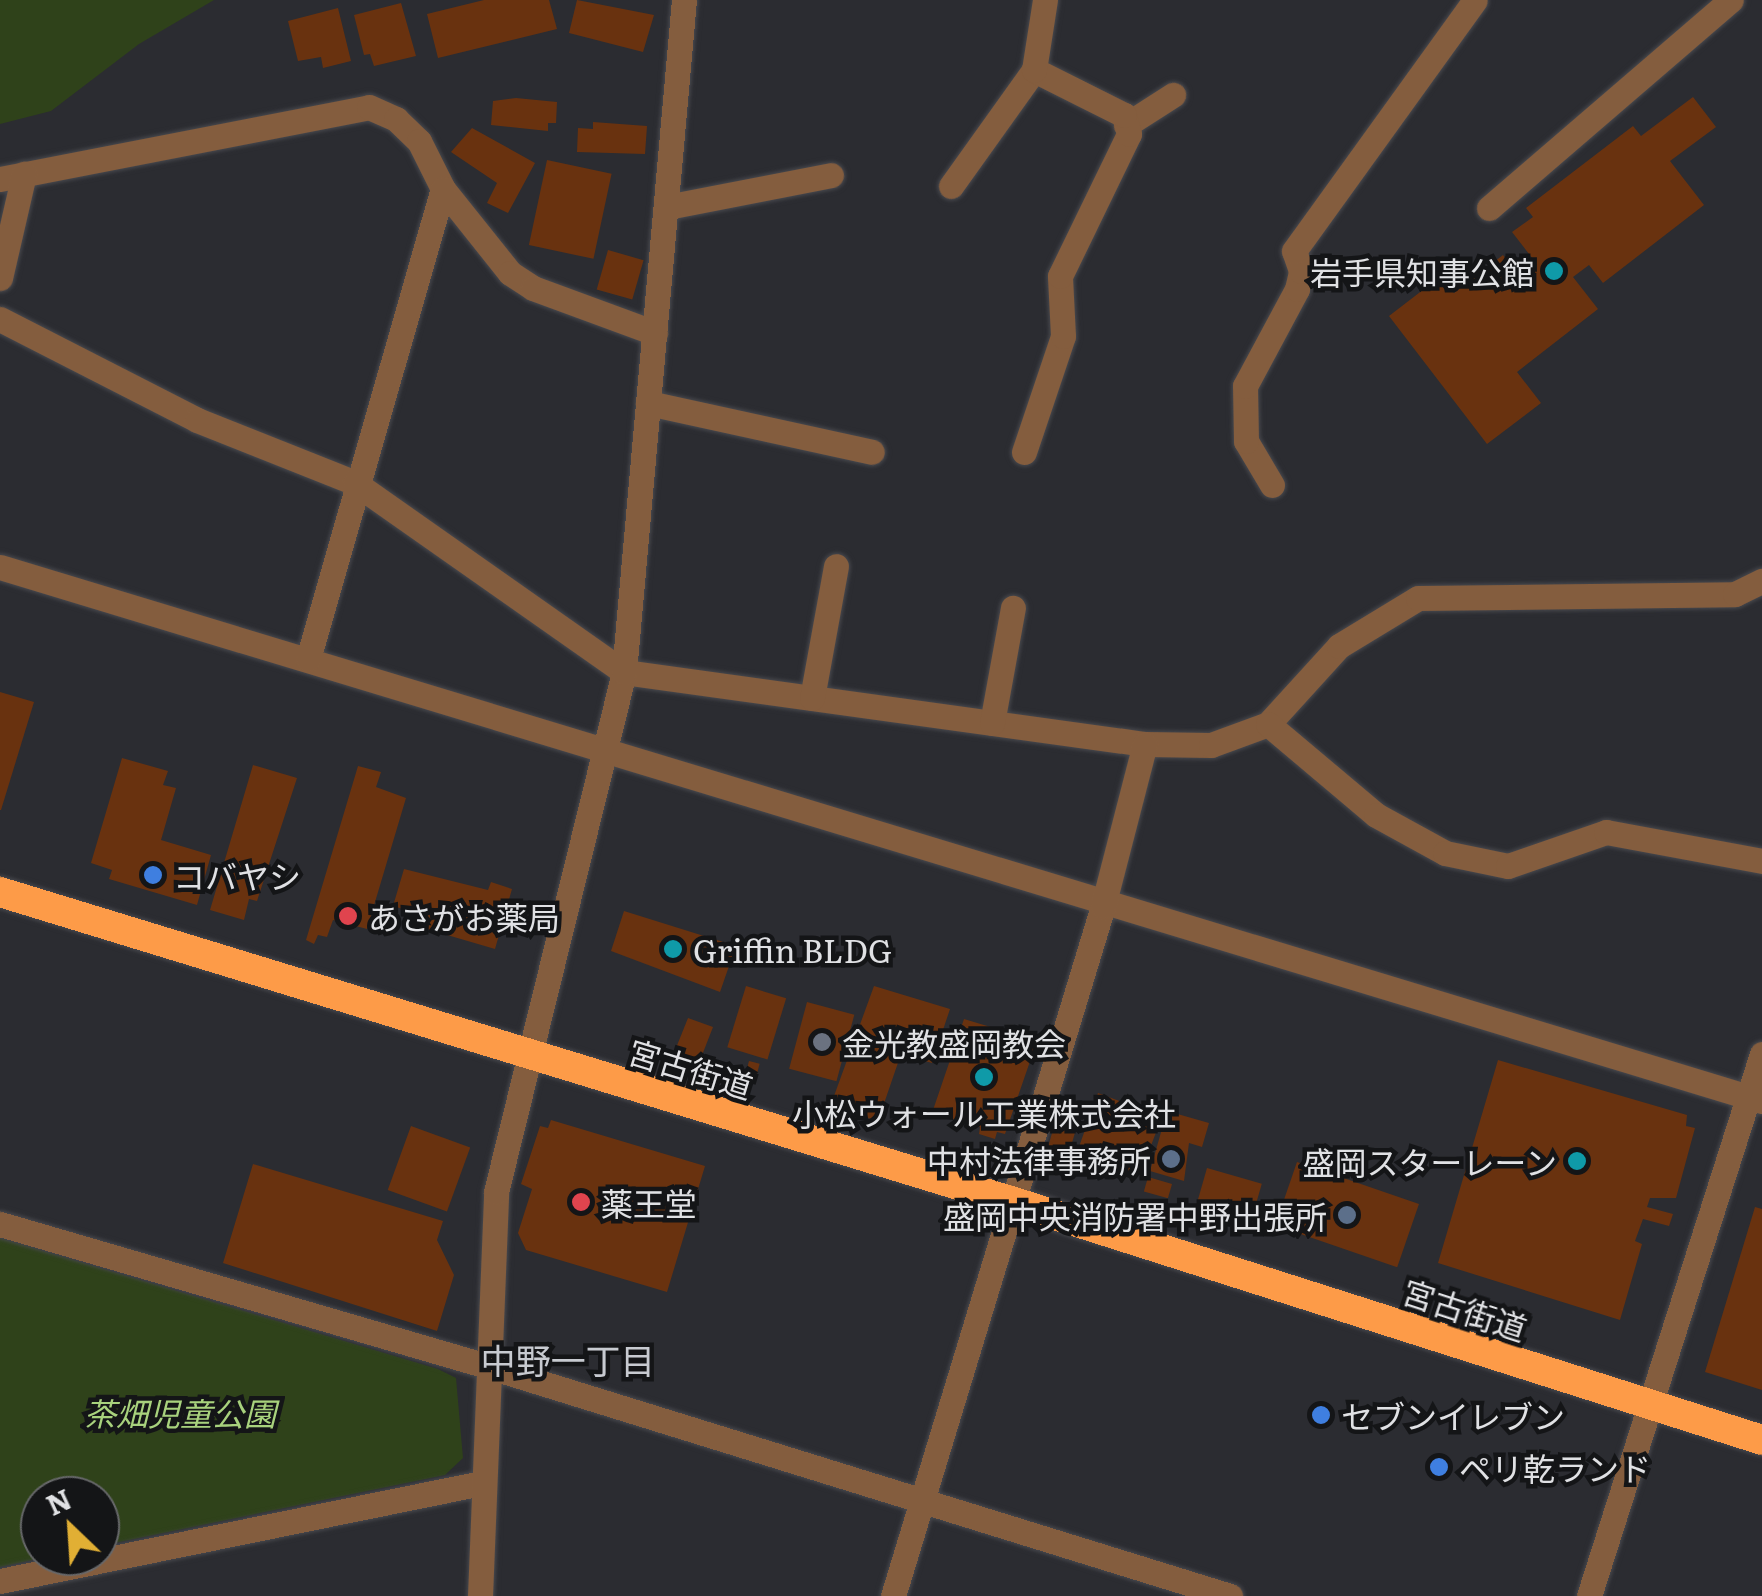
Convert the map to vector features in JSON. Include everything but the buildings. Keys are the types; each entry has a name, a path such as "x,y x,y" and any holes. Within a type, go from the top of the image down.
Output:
{"highway":[{"name":"宮古街道","path":"0,892 1011,1201 1762,1440"}],"street":[{"path":"480,1596 480,1483 496,1192 526,1055 608,756 624,672 684,0"},
{"path":"950,186 1034,70 1045,0"},
{"path":"1272,486 1246,442 1245,386 1298,288 1302,271 1294,251 1475,0"},
{"path":"1489,208 1731,0"},
{"path":"1024,452 1063,336 1060,276 1129,134 1124,115 1034,70"},
{"path":"1126,125 1173,95"},
{"path":"0,278 12,177 369,107 396,119 419,141 444,189 510,274 533,288 655,333"},
{"path":"667,207 831,175"},
{"path":"308,659 444,189"},
{"path":"0,319 197,420 356,483 624,672 1145,744 1211,745 1268,724 1339,646 1418,598 1734,594 1762,582"},
{"path":"648,403 872,452"},
{"path":"812,698 836,566"},
{"path":"0,567 308,659 608,756 651,759 1103,906 1755,1100"},
{"path":"992,723 1013,608"},
{"path":"1268,724 1376,815 1445,853 1508,866 1606,832 1762,861"},
{"path":"893,1596 1103,906 1145,744"},
{"path":"1588,1596 1755,1100 1762,1054"},
{"path":"0,1224 487,1366 922,1504 1230,1596"},
{"path":"0,1582 480,1483"}],"green space":[{"path":"0,0 214,0 139,44 51,111 0,124"},
{"name":"茶畑児童公園","path":"0,1238 438,1369 456,1378 463,1458 445,1475 120,1542 120,1476 20,1476 20,1563 0,1567"}],"place":[{"name":"岩手県知事公館","path":"1554,271"},
{"name":"コバヤシ","path":"153,875"},
{"name":"あさがお薬局","path":"348,916"},
{"name":"Griffin BLDG","path":"673,949"},
{"name":"金光教盛岡教会","path":"822,1042"},
{"name":"小松ウォール工業株式会社","path":"984,1077"},
{"name":"中村法律事務所","path":"1171,1159"},
{"name":"盛岡スターレーン","path":"1577,1161"},
{"name":"薬王堂","path":"581,1202"},
{"name":"盛岡中央消防署中野出張所","path":"1347,1215"},
{"name":"セブンイレブン","path":"1321,1415"},
{"name":"ペリ乾ランド","path":"1439,1467"}],"district":[{"name":"中野一丁目","path":"568,1359"}]}
